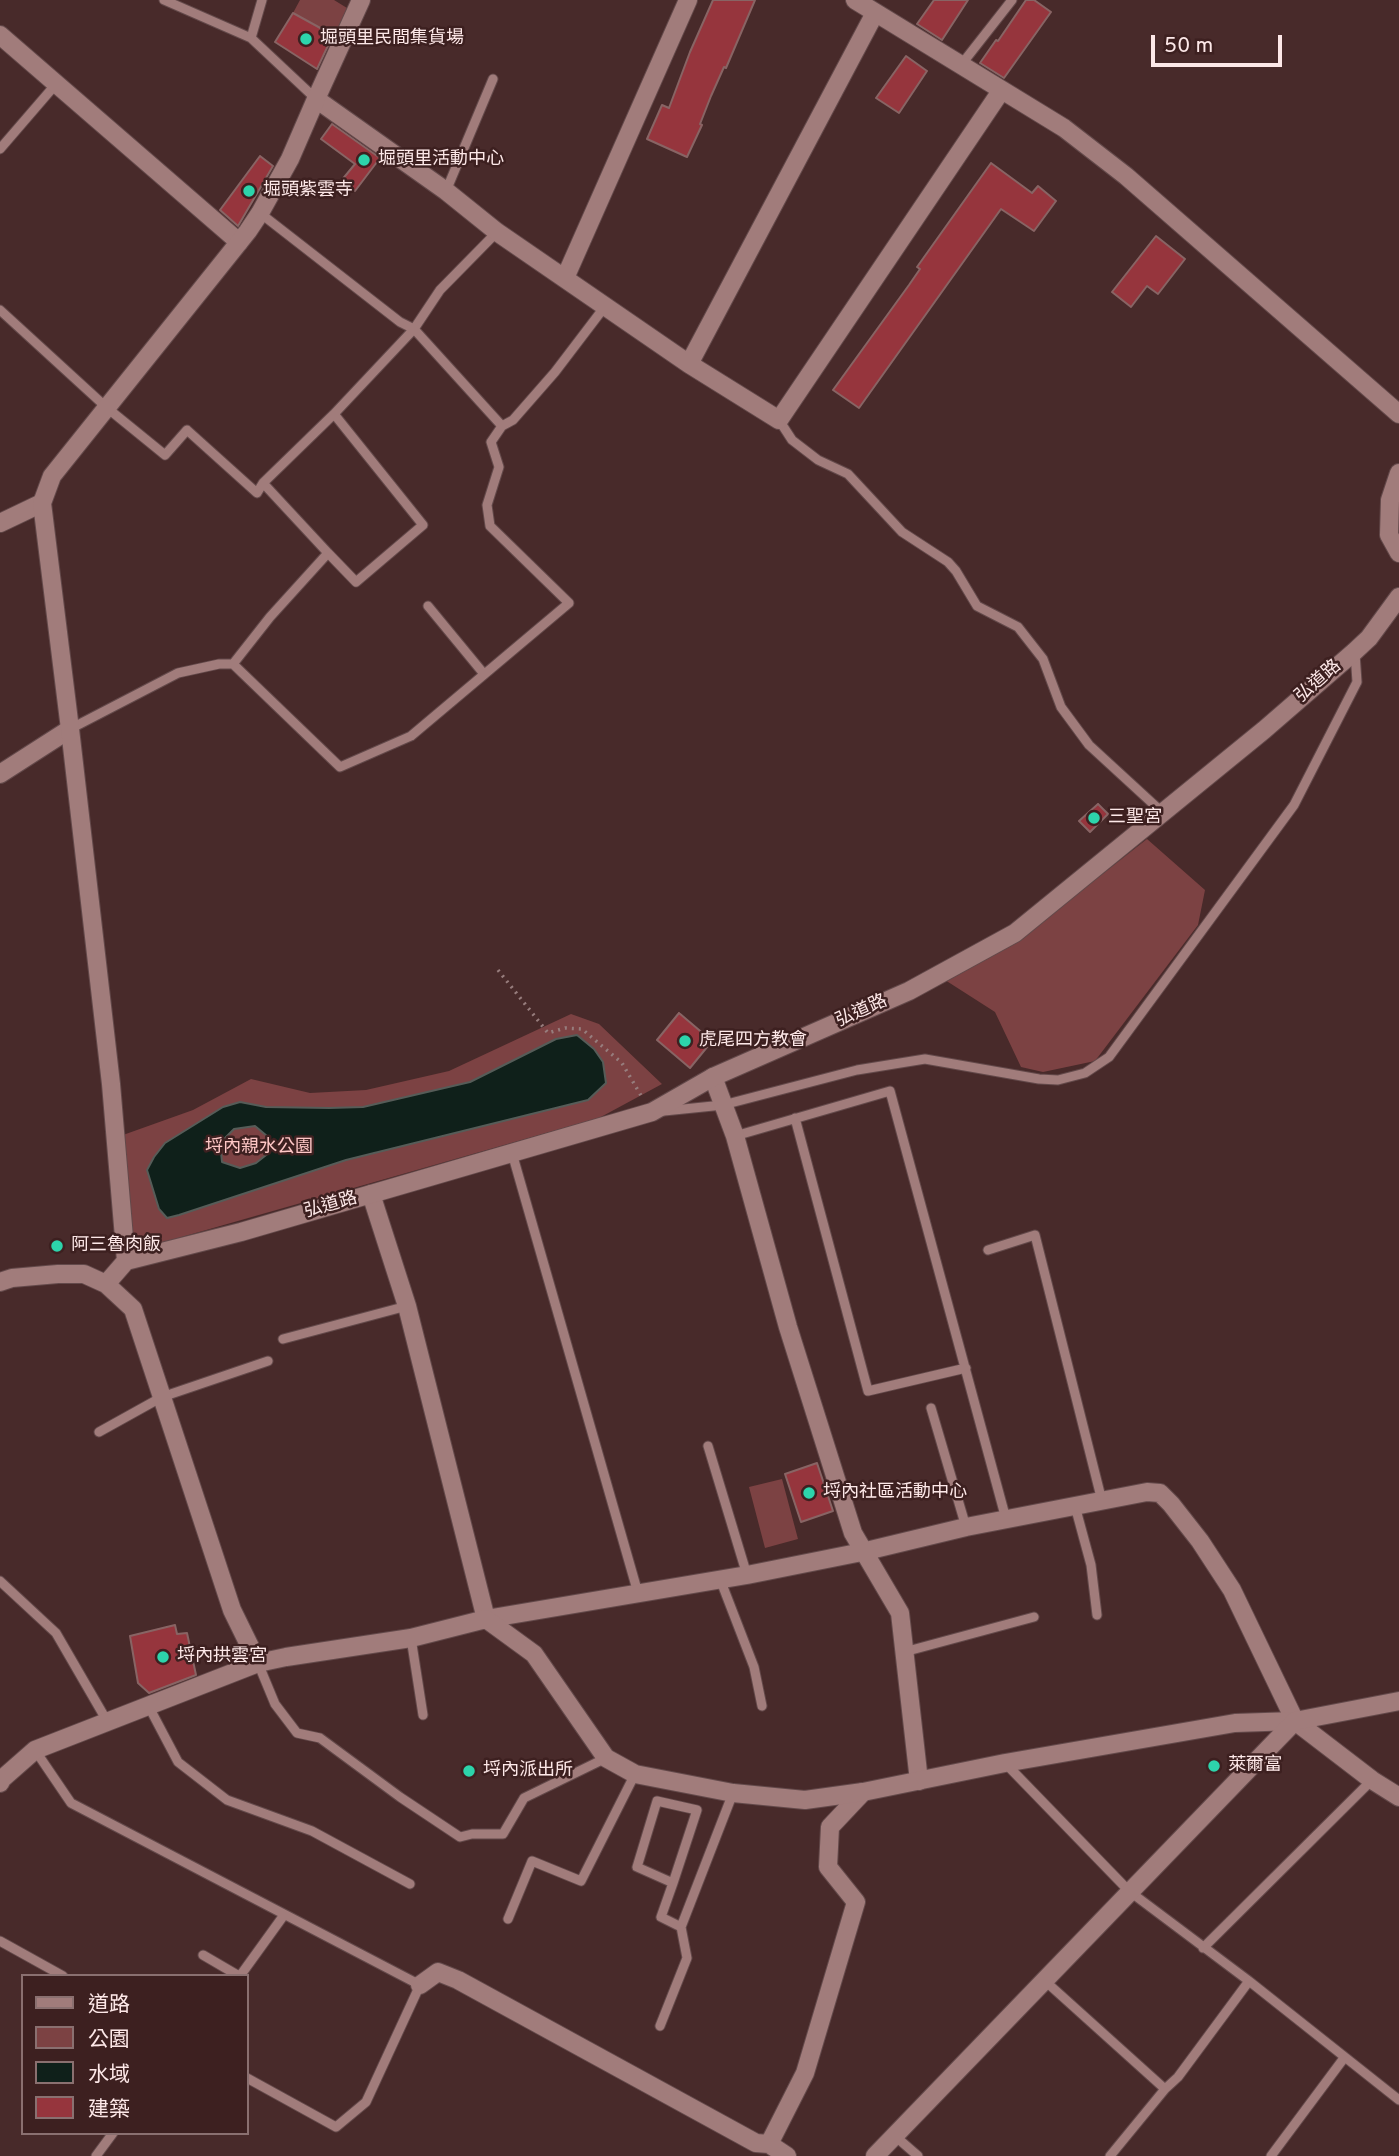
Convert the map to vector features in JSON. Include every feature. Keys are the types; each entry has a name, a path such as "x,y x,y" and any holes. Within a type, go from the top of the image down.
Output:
{"street":[{"path":"106,1284 127,1261 111,1084 42,503 52,476 260,213 290,159 361,0"},
{"path":"565,278 688,0"},
{"path":"855,0 1001,92 1064,128 1126,176 1399,414"},
{"path":"689,364 875,13"},
{"path":"0,35 239,242"},
{"path":"316,99 446,191 497,232 689,364 779,420 1001,92"},
{"path":"1399,473 1390,500 1389,535 1399,552"},
{"path":"0,523 42,503"},
{"name":"弘道路","path":"127,1261 241,1232 652,1112 713,1077 909,991 1015,933 1264,730 1354,652 1369,638 1399,597"},
{"path":"0,774 70,729"},
{"path":"713,1077 735,1136 788,1327 853,1533 900,1613 919,1781"},
{"path":"371,1194 407,1306 486,1619 534,1654 607,1758 635,1774 733,1793 805,1800 863,1792 1005,1763 1235,1723 1295,1721 1399,1701"},
{"path":"0,1282 12,1278 58,1273 85,1274 106,1284 133,1309 232,1610 258,1663"},
{"path":"0,1783 35,1750 258,1663 411,1638 486,1619 747,1575 862,1552 966,1527 1147,1492 1160,1493 1171,1504 1200,1541 1232,1590 1295,1721 1372,1780 1399,1797"},
{"path":"875,2156 1295,1721"},
{"path":"769,2144 805,2073 856,1902 828,1867 831,1827 863,1792"},
{"path":"420,1985 438,1972 458,1980 756,2143 769,2144 787,2156"}],"lane":[{"path":"164,0 251,38 316,99"},
{"path":"251,38 262,0"},
{"path":"961,65 1012,0"},
{"path":"446,191 493,79"},
{"path":"0,149 56,84"},
{"path":"260,213 400,322 414,329 502,426"},
{"path":"0,310 106,407 165,455 187,430 257,493 414,329 440,290 497,232"},
{"path":"70,729 178,673 219,664 233,664 340,767 411,736 569,603 490,526 487,505 499,467 491,442 502,426 513,420 555,372 606,305"},
{"path":"263,484 356,582 423,525 334,414"},
{"path":"779,420 792,440 818,460 848,474 902,532 948,562 977,606 1018,627 1042,659 1061,707 1088,745 1163,813"},
{"path":"233,664 270,617 328,553"},
{"path":"428,606 484,674"},
{"path":"652,1112 723,1105 857,1070 925,1059 1039,1079 1058,1080 1085,1073 1109,1057 1294,805 1357,682 1354,652"},
{"path":"735,1136 890,1091 1006,1519"},
{"path":"795,1118 868,1391 966,1368"},
{"path":"512,1153 638,1593"},
{"path":"988,1250 1035,1235 1102,1501"},
{"path":"283,1339 407,1306"},
{"path":"99,1432 162,1397 268,1361"},
{"path":"931,1408 966,1527"},
{"path":"708,1446 747,1575"},
{"path":"1075,1506 1091,1565 1097,1615"},
{"path":"720,1579 754,1667 762,1706"},
{"path":"0,1581 56,1633 107,1721"},
{"path":"904,1652 1034,1617"},
{"path":"411,1638 423,1715"},
{"path":"258,1663 275,1704 297,1733 320,1738 460,1837 472,1834 503,1834 524,1798 607,1758"},
{"path":"148,1705 178,1762 227,1800 312,1831 410,1884"},
{"path":"35,1750 71,1803 420,1985 366,2102 336,2127 248,2079"},
{"path":"1005,1763 1129,1891 1249,1981 1399,2100"},
{"path":"508,1919 533,1861 580,1881 635,1774"},
{"path":"1203,1948 1372,1780"},
{"path":"660,2026 687,1958 681,1927 733,1793"},
{"path":"673,1883 637,1867 657,1801 697,1810 662,1917 681,1927"},
{"path":"240,1974 284,1915"},
{"path":"0,1941 59,1974"},
{"path":"203,1955 236,1974"},
{"path":"1044,1980 1165,2090"},
{"path":"1110,2156 1178,2077 1249,1981"},
{"path":"1271,2156 1345,2058"},
{"path":"96,2156 112,2135"},
{"path":"895,2136 918,2156"}],"path":[{"path":"498,970 548,1033 565,1028 582,1029 622,1063 652,1112"}],"green space":[{"path":"300,0 334,0 347,8 336,37 293,13"},
{"path":"1147,839 1205,890 1198,925 1095,1061 1043,1072 1021,1067 995,1012 945,980 1017,941"},
{"name":"埒內親水公園","path":"571,1014 599,1024 662,1084 599,1118 136,1250 124,1193 123,1135 193,1110 251,1079 310,1093 366,1090 449,1071"},
{"path":"782,1479 798,1539 765,1548 749,1487"}],"water":[{"path":"577,1035 594,1049 603,1062 606,1083 588,1100 346,1160 179,1215 167,1218 159,1209 147,1170 154,1157 165,1143 223,1107 240,1102 266,1107 363,1107 470,1082 556,1039","holes":["255,1126 267,1136 270,1152 256,1163 240,1168 222,1162 220,1143 234,1129"]}],"building":[{"path":"713,0 755,0 711,96 700,124 702,125 687,157 647,139 662,105 669,108"},
{"path":"934,0 968,0 942,40 917,24"},
{"path":"1026,0 1034,0 1051,12 1004,78 980,63"},
{"name":"堀頭里民間集貨場","path":"293,13 333,35 317,69 275,42"},
{"path":"906,56 927,71 899,113 876,98"},
{"name":"堀頭里活動中心","path":"332,124 380,158 355,191 341,181 355,164 321,139"},
{"name":"堀頭紫雲寺","path":"260,156 273,166 238,226 220,210"},
{"path":"991,163 1032,193 1038,186 1056,201 1034,231 1001,209 859,408 833,390 909,285 920,269 917,267"},
{"path":"1156,236 1185,259 1158,294 1147,286 1131,307 1112,292"},
{"name":"三聖宮","path":"1098,804 1108,814 1090,832 1079,821"},
{"name":"虎尾四方教會","path":"679,1013 712,1041 690,1068 657,1040"},
{"name":"埒內社區活動中心","path":"817,1463 833,1511 801,1522 785,1474"},
{"name":"埒內拱雲宮","path":"175,1625 177,1634 187,1633 196,1675 149,1693 138,1683 130,1636"}],"place":[{"name":"堀頭里民間集貨場","path":"306,39"},
{"name":"堀頭里活動中心","path":"364,160"},
{"name":"堀頭紫雲寺","path":"249,191"},
{"name":"三聖宮","path":"1094,818"},
{"name":"虎尾四方教會","path":"685,1041"},
{"name":"阿三魯肉飯","path":"57,1246"},
{"name":"埒內社區活動中心","path":"809,1493"},
{"name":"埒內拱雲宮","path":"163,1657"},
{"name":"萊爾富","path":"1214,1766"},
{"name":"埒內派出所","path":"469,1771"}]}
